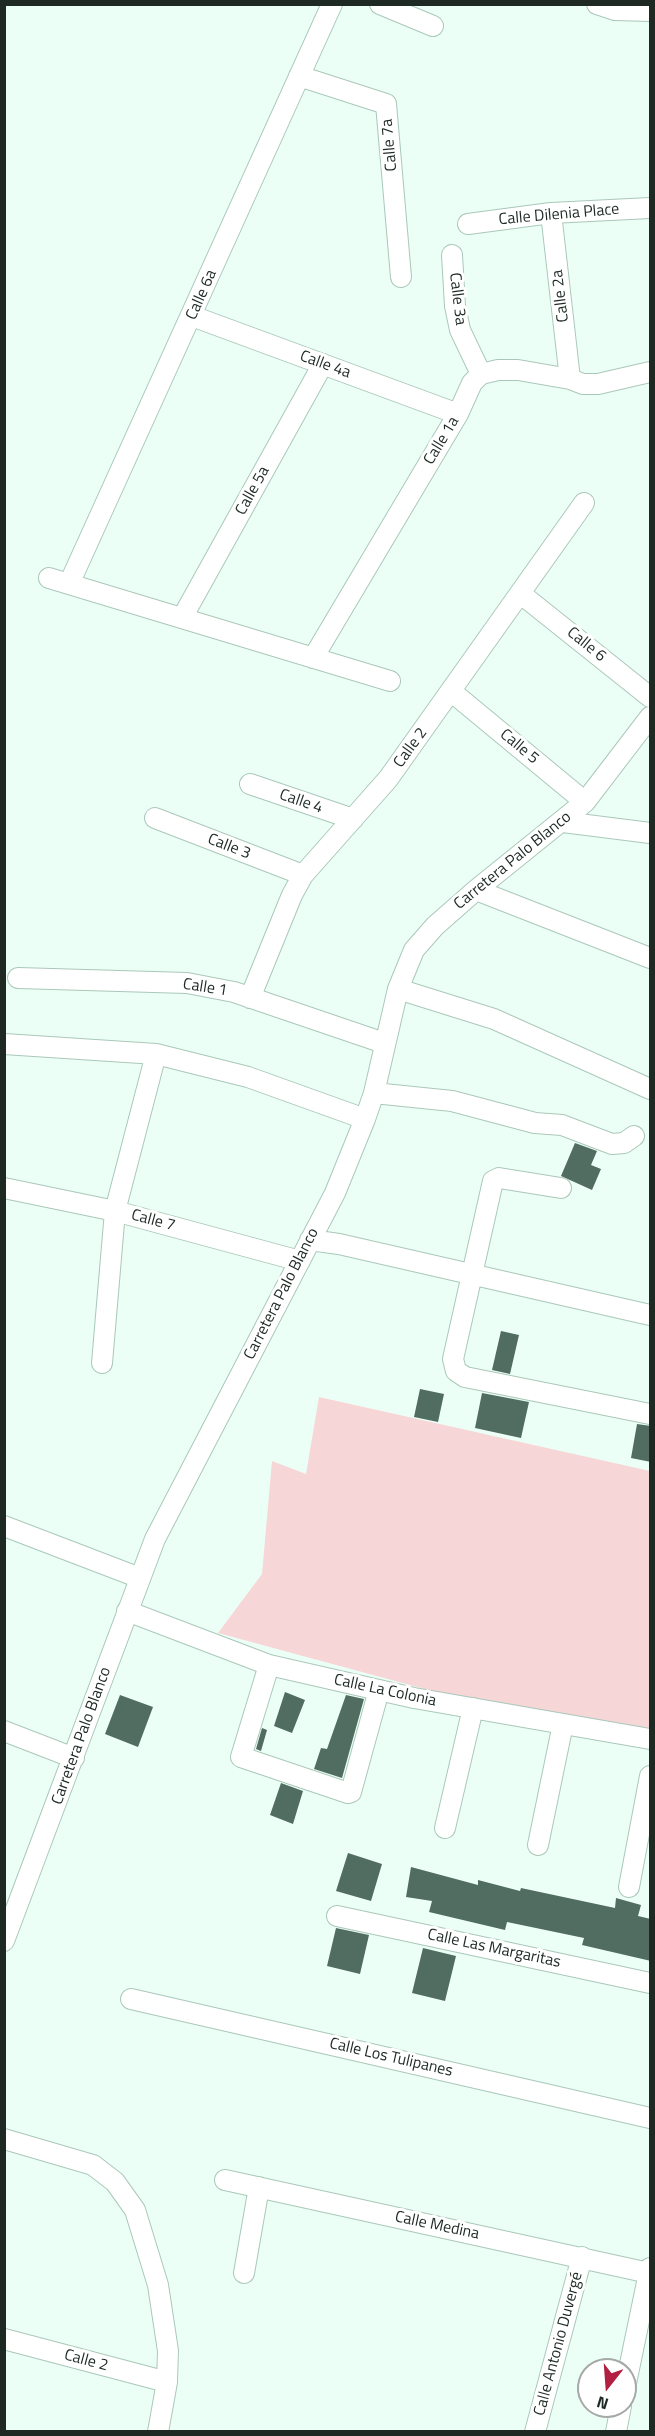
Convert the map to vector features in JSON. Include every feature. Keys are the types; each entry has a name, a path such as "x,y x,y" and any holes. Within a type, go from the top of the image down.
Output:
{"street":[{"name":"Calle 6a","path":"69,584 332,4"},
{"path":"380,4 433,26"},
{"path":"597,4 615,10 651,11"},
{"name":"Calle 7a","path":"299,76 386,104 401,277"},
{"name":"Calle Dilenia Place","path":"468,224 551,213 651,208"},
{"name":"Calle 2a","path":"551,213 570,379"},
{"name":"Calle 3a","path":"452,255 455,306 460,330 481,374"},
{"name":"Calle 4a","path":"192,316 458,414"},
{"name":"Calle 5a","path":"182,618 323,364"},
{"path":"481,374 498,370 518,370 570,379 583,384 598,384 651,372"},
{"name":"Calle 1a","path":"313,658 458,414 472,383 481,374"},
{"name":"Calle 2","path":"250,998 291,895 303,875 388,779 452,692 584,503"},
{"path":"49,578 390,681"},
{"name":"Calle 6","path":"521,594 651,697"},
{"name":"Calle 5","path":"452,692 585,802"},
{"name":"Carretera Palo Blanco","path":"4,1941 155,1539 334,1193 365,1119 374,1093 398,989 414,950 435,926 476,890 585,802 651,717"},
{"name":"Calle 4","path":"250,784 353,819"},
{"name":"Calle 3","path":"155,818 303,875"},
{"path":"562,822 651,833"},
{"path":"476,890 651,958"},
{"name":"Calle 1","path":"18,978 187,983 250,998 384,1043"},
{"path":"398,989 494,1019 651,1089"},
{"path":"4,1044 156,1054 248,1077 365,1119"},
{"path":"102,1363 115,1211 156,1054"},
{"path":"374,1093 452,1101 535,1123 562,1125 612,1144 624,1143 634,1136"},
{"path":"561,1188 499,1178 493,1181 453,1359 456,1371 465,1377 651,1414"},
{"name":"Calle 7","path":"4,1188 115,1211 300,1261"},
{"path":"310,1240 339,1244 651,1316"},
{"path":"4,1526 140,1578"},
{"name":"Calle La Colonia","path":"127,1611 269,1665 379,1690 651,1739"},
{"path":"269,1665 241,1757 348,1793 351,1792 379,1690"},
{"path":"445,1828 473,1708"},
{"path":"538,1845 563,1724"},
{"path":"4,1731 74,1758"},
{"path":"629,1887 651,1776"},
{"name":"Calle Las Margaritas","path":"337,1916 651,1983"},
{"name":"Calle Los Tulipanes","path":"131,1999 651,2118"},
{"path":"4,2139 93,2165 115,2182 135,2210 158,2285 168,2351 167,2382 158,2432"},
{"name":"Calle Medina","path":"225,2180 650,2271"},
{"path":"244,2273 259,2187"},
{"name":"Calle Antonio Duvergé","path":"535,2432 582,2257"},
{"path":"631,2358 650,2271"},
{"name":"Calle 2","path":"4,2339 167,2382"}],"shaded area":[{"path":"319,1397 650,1471 650,1731 469,1701 218,1633 262,1574 272,1461 306,1474"}],"building":[{"path":"575,1143 597,1151 591,1165 601,1169 592,1190 561,1176"},
{"path":"501,1331 519,1335 510,1374 492,1370"},
{"path":"420,1389 444,1394 438,1422 414,1417"},
{"path":"482,1393 529,1402 521,1438 475,1428"},
{"path":"637,1424 651,1426 651,1462 631,1458"},
{"path":"285,1692 305,1700 292,1733 274,1726"},
{"path":"120,1695 153,1707 138,1747 105,1734"},
{"path":"346,1695 364,1699 342,1778 314,1769 321,1748 327,1749"},
{"path":"262,1728 267,1730 261,1751 256,1749"},
{"path":"281,1783 303,1791 293,1824 270,1815"},
{"path":"348,1853 382,1864 371,1901 336,1891"},
{"path":"411,1867 478,1885 478,1880 520,1891 521,1888 615,1908 616,1898 641,1905 638,1916 651,1919 651,1961 582,1945 584,1938 507,1922 505,1930 429,1912 432,1901 406,1897"},
{"path":"336,1928 369,1935 360,1974 327,1966"},
{"path":"423,1948 456,1956 445,2001 412,1993"}]}
